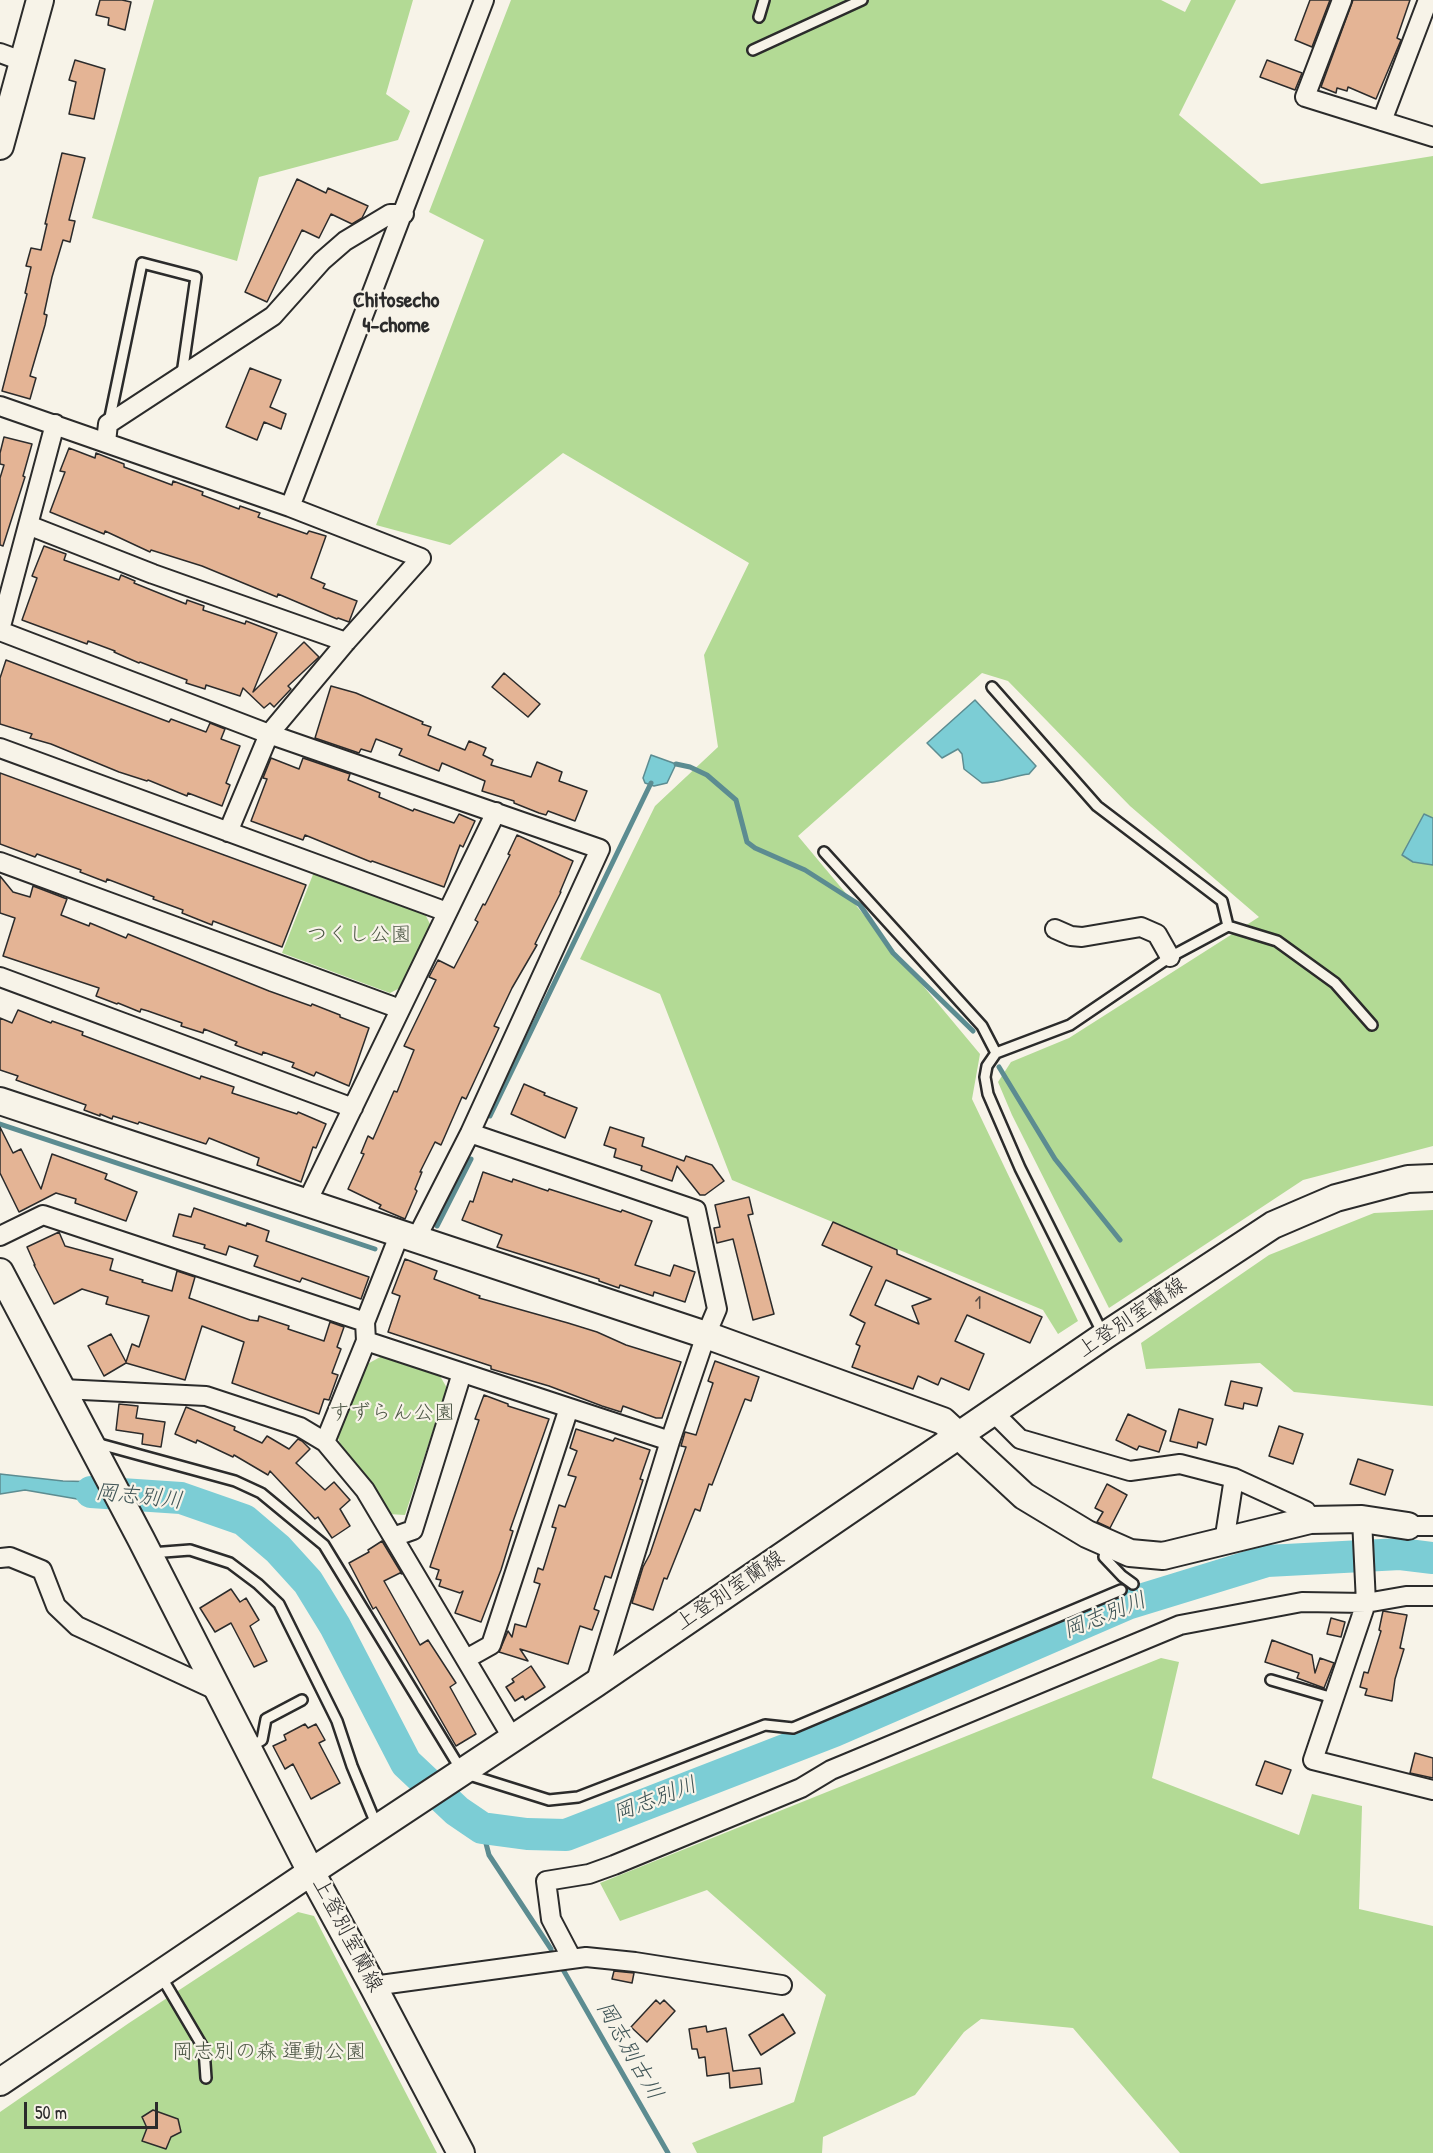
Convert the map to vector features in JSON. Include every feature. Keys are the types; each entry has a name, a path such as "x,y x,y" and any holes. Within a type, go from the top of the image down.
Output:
{"street":[{"path":"0,146 11,57 39,0"},
{"path":"290,507 484,0"},
{"path":"1342,0 1305,97 1433,137"},
{"path":"1382,121 1428,0"},
{"path":"106,442 108,424 273,316 322,261 345,241 390,214 404,214"},
{"path":"0,406 290,507 421,558 346,642 270,734 228,832"},
{"path":"55,424 0,631 270,734 600,849 470,1133 408,1236 365,1322 366,1341 325,1442"},
{"path":"28,525 153,574 346,642"},
{"path":"0,748 447,912"},
{"path":"307,1202 496,812"},
{"path":"0,862 400,1009"},
{"path":"1055,929 1071,936 1082,937 1141,927 1157,934 1170,957"},
{"path":"0,977 353,1108"},
{"path":"0,1101 706,1335 943,1421 1024,1496 1087,1534 1130,1553 1163,1556 1310,1520 1363,1532 1420,1526"},
{"path":"470,1133 696,1210 717,1309 670,1441 595,1684"},
{"name":"上登別室蘭線","path":"461,2153 374,1986 311,1872 595,1684 1104,1336 1273,1225 1336,1198 1408,1179 1433,1178"},
{"path":"0,1236 43,1215 365,1322"},
{"path":"0,1272 145,1546 311,1872 0,2082"},
{"path":"366,1341 670,1441"},
{"path":"393,1537 413,1530 462,1373"},
{"path":"62,1389 206,1396 300,1427 325,1442 365,1490 513,1739"},
{"path":"466,1659 491,1645 569,1408"},
{"path":"993,1412 1020,1439 1130,1471 1179,1464 1234,1478 1306,1511 1310,1520"},
{"path":"1224,1542 1234,1478"},
{"path":"1363,1532 1366,1596 1313,1760 1433,1790"},
{"path":"0,1558 10,1557 42,1570 56,1606 77,1626 218,1691"},
{"path":"572,1959 551,1919 546,1881 589,1874 614,1865 801,1788 831,1770 1180,1625 1302,1602 1366,1596 1433,1596"},
{"path":"374,1986 586,1957 636,1962 782,1985"}],"lane":[{"path":"753,50 862,0"},
{"path":"759,17 767,1"},
{"path":"108,424 142,263 196,277 181,376"},
{"path":"992,687 1097,806 1222,901 1228,926"},
{"path":"824,852 982,1026 996,1053"},
{"path":"1104,1336 1020,1168 988,1094 985,1077 987,1066 996,1053 1070,1024 1170,957 1228,926 1277,941 1335,983 1371,1025"},
{"path":"96,1452 235,1481 261,1492 324,1545 459,1775 549,1800 578,1797 765,1725 793,1728 1121,1590"},
{"path":"1107,1544 1104,1557 1133,1584"},
{"path":"145,1546 190,1550 230,1563 258,1584 279,1604 337,1721 352,1766 386,1824"},
{"path":"1271,1680 1333,1698"},
{"path":"248,1748 262,1740 266,1719 302,1700"},
{"path":"160,1974 204,2049 206,2078"}],"green space":[{"path":"154,0 413,0 386,94 410,111 398,140 259,177 237,261 92,218"},
{"path":"511,0 1161,0 1185,12 1191,0 1236,0 1179,115 1261,184 1433,156 1433,1146 1303,1180 1109,1308 1012,1115 998,1082 1011,1062 1069,1038 1259,917 1130,806 1008,681 982,673 798,836 980,1054 972,1099 1078,1321 1058,1334 1043,1310 732,1180 660,994 580,959 655,806 718,747 704,655 749,563 563,453 450,545 376,525 484,240 429,212"},
{"name":"つくし公園","path":"314,872 424,912 432,928 400,988 390,993 282,953"},
{"path":"1433,1210 1433,1406 1294,1392 1260,1363 1146,1369 1141,1343 1269,1255 1374,1213"},
{"name":"すずらん公園","path":"382,1356 440,1376 447,1388 405,1515 388,1514 343,1452 338,1438 362,1367"},
{"path":"1161,1658 1179,1662 1152,1778 1299,1835 1312,1794 1362,1806 1359,1909 1433,1926 1433,2153 1180,2153 1073,2028 981,2019 964,2032 915,2095 823,2137 822,2153 697,2153 692,2143 794,2102 826,1995 707,1890 620,1921 600,1883"},
{"name":"岡志別の森 運動公園","path":"298,1912 314,1916 437,2153 0,2153 0,2112 129,2023"}],"water":[{"path":"975,700 1036,766 1029,774 982,783 964,769 962,754 958,749 942,758 927,743"},
{"path":"651,755 676,764 667,783 654,786 645,783 643,778"},
{"path":"1424,814 1433,818 1433,865 1413,862 1402,855"},
{"path":"0,1474 63,1481 104,1482 117,1509 97,1499 83,1500 25,1490 0,1494"}],"building":[{"path":"100,0 131,2 125,30 108,25 109,18 96,15"},
{"path":"1310,0 1330,0 1312,47 1295,40"},
{"path":"1353,0 1410,0 1397,38 1401,40 1376,99 1348,87 1347,91 1337,88 1336,93 1321,87"},
{"path":"75,60 105,69 94,119 69,114 76,82 69,80"},
{"path":"1267,60 1302,73 1295,90 1260,77"},
{"path":"62,153 85,158 69,220 75,221 70,242 63,240 52,277 44,314 47,315 45,325 30,376 36,378 30,399 2,391 27,294 25,293 31,267 26,266 31,248 41,250"},
{"path":"297,179 326,193 328,188 368,206 362,218 352,224 331,214 319,238 302,230 267,302 245,292"},
{"path":"250,368 281,380 270,407 286,414 281,429 264,422 257,440 226,427"},
{"path":"4,437 32,444 23,476 25,477 3,546 0,545 0,478 4,465 0,464 0,453"},
{"path":"69,448 95,458 96,453 124,464 124,467 172,485 173,481 203,492 202,495 239,509 240,506 260,513 258,517 307,534 309,531 326,536 311,578 325,584 323,588 357,601 349,622 278,594 277,597 202,566 151,550 150,552 105,531 104,534 50,512 65,472 60,471"},
{"path":"44,546 66,554 64,560 119,580 121,575 135,581 134,583 186,604 187,600 204,606 203,610 245,624 246,621 277,633 253,692 304,642 319,657 288,686 291,689 274,707 270,703 264,708 243,688 240,696 206,685 205,689 186,683 187,680 139,663 115,651 88,641 87,644 22,620 37,578 32,576"},
{"path":"6,660 169,722 171,719 206,732 210,723 225,729 221,739 240,746 226,783 230,785 222,806 119,772 51,744 30,738 32,734 0,724 0,678"},
{"path":"504,673 540,704 528,717 492,687"},
{"path":"331,686 356,693 423,722 422,724 431,727 428,735 465,750 469,741 486,748 483,755 493,760 491,765 531,777 537,762 562,772 559,781 587,791 575,821 548,811 546,815 539,813 514,803 514,801 482,791 485,781 442,763 439,771 399,755 402,749 376,739 371,752 361,749 359,753 315,738"},
{"path":"271,758 299,769 303,758 350,774 348,780 380,793 379,797 413,811 414,809 454,823 459,814 475,821 463,847 460,845 444,887 371,862 305,835 303,840 251,821 267,779 263,778"},
{"path":"0,773 306,885 282,947 213,921 212,925 182,913 183,910 153,899 154,897 107,879 106,882 37,854 35,857 0,844"},
{"path":"517,835 573,861 561,892 535,944 537,945 512,988 494,1026 499,1028 466,1099 462,1097 441,1145 435,1142 420,1172 422,1172 415,1189 417,1191 405,1219 379,1208 381,1205 348,1189 364,1154 361,1153 368,1136 373,1139 394,1091 397,1092 414,1050 404,1046 436,980 429,977 438,960 454,968 478,922 475,920 510,855 508,854"},
{"path":"0,876 13,892 30,897 33,886 67,899 61,915 89,926 90,923 126,938 128,934 269,991 311,1006 312,1004 369,1028 349,1086 316,1072 314,1076 292,1067 294,1063 235,1045 237,1042 204,1029 203,1033 148,1011 141,1009 140,1012 117,1004 96,996 99,988 3,956 15,918 0,913"},
{"path":"18,1010 83,1032 82,1035 200,1079 201,1076 234,1087 232,1093 297,1114 298,1112 326,1124 316,1148 313,1147 301,1182 257,1165 259,1158 209,1138 206,1144 139,1122 138,1124 113,1116 112,1119 100,1114 100,1116 84,1110 86,1105 16,1080 18,1076 0,1070 0,1018 12,1023"},
{"path":"524,1084 577,1108 565,1138 511,1114"},
{"path":"0,1127 13,1153 21,1149 41,1189 52,1154 107,1174 105,1179 137,1192 126,1221 75,1203 76,1199 56,1193 19,1212 0,1173"},
{"path":"610,1127 644,1138 642,1146 684,1161 686,1156 712,1165 724,1181 705,1195 700,1195 677,1166 672,1181 641,1170 642,1166 614,1157 616,1149 604,1145"},
{"path":"483,1172 512,1182 513,1179 548,1191 549,1189 621,1212 622,1210 652,1221 635,1265 670,1276 674,1265 695,1272 685,1302 654,1292 653,1296 620,1285 619,1288 599,1281 599,1279 497,1247 502,1235 462,1220 470,1201 473,1202"},
{"path":"749,1197 753,1214 748,1215 774,1314 753,1320 733,1239 717,1243 714,1228 720,1227 715,1205"},
{"path":"194,1208 246,1226 247,1223 269,1231 266,1241 369,1277 361,1299 302,1278 300,1282 254,1266 258,1256 229,1246 226,1255 204,1248 205,1245 173,1236 179,1214 191,1217"},
{"path":"833,1222 897,1250 897,1254 1042,1317 1030,1343 967,1315 955,1341 984,1354 969,1390 941,1378 938,1385 918,1376 913,1389 852,1367 860,1346 856,1344 865,1323 850,1315 872,1267 822,1245","holes":["886,1280 931,1299 912,1306 919,1324 875,1305"]},
{"path":"59,1232 65,1246 113,1259 110,1270 143,1280 142,1282 172,1291 177,1271 195,1277 189,1298 250,1320 258,1321 259,1316 324,1341 330,1322 344,1327 337,1347 341,1349 332,1373 338,1375 329,1400 324,1399 319,1414 232,1383 244,1342 202,1326 185,1380 126,1363 104,1376 88,1346 111,1334 126,1362 132,1344 139,1347 149,1316 106,1304 108,1297 82,1289 54,1304 27,1247"},
{"path":"405,1259 437,1271 434,1279 480,1296 479,1298 597,1332 626,1345 681,1362 662,1418 623,1406 621,1412 388,1332 400,1296 392,1293"},
{"path":"715,1361 759,1377 751,1401 745,1399 712,1485 709,1484 700,1511 695,1509 667,1579 664,1578 653,1610 632,1603 686,1447 681,1446 685,1432 696,1435 713,1383 708,1381"},
{"path":"1231,1381 1262,1388 1257,1406 1244,1403 1243,1409 1225,1405"},
{"path":"484,1395 508,1404 508,1406 549,1419 510,1530 513,1531 501,1570 481,1622 455,1613 463,1591 460,1593 439,1586 441,1580 436,1579 439,1570 430,1567 479,1420 475,1419"},
{"path":"119,1404 138,1406 136,1418 165,1422 161,1447 142,1444 143,1434 116,1430"},
{"path":"186,1407 235,1427 234,1430 262,1443 267,1436 289,1449 298,1439 302,1441 310,1449 296,1463 325,1490 334,1482 350,1500 340,1509 350,1526 332,1538 318,1517 315,1519 270,1471 268,1475 234,1455 233,1457 197,1440 196,1443 175,1434"},
{"path":"1179,1409 1213,1419 1206,1445 1198,1442 1197,1448 1170,1441"},
{"path":"1128,1414 1166,1431 1159,1452 1139,1446 1137,1450 1116,1440"},
{"path":"1279,1426 1303,1434 1293,1464 1269,1456"},
{"path":"576,1429 613,1441 615,1438 650,1450 640,1479 643,1480 611,1578 605,1576 594,1609 599,1611 592,1630 580,1626 568,1664 520,1649 528,1661 499,1652 508,1631 512,1637 515,1624 526,1627 540,1584 534,1582 538,1568 543,1570 556,1528 552,1527 559,1505 565,1507 576,1477 568,1475 577,1451 570,1448"},
{"path":"1358,1459 1393,1470 1385,1495 1350,1484"},
{"path":"1107,1484 1127,1495 1110,1528 1097,1522 1103,1512 1095,1508"},
{"path":"382,1541 402,1574 384,1581 420,1645 428,1640 456,1683 450,1687 476,1734 456,1746 376,1607 373,1609 349,1563 369,1552 368,1550"},
{"path":"231,1589 240,1602 246,1598 259,1620 250,1626 267,1661 254,1667 231,1623 215,1632 200,1608"},
{"path":"1383,1611 1407,1615 1400,1648 1404,1649 1395,1679 1392,1701 1365,1695 1367,1689 1360,1687 1364,1672 1368,1673 1381,1631 1379,1630"},
{"path":"1331,1618 1345,1622 1341,1637 1327,1634"},
{"path":"1272,1640 1312,1655 1315,1673 1320,1658 1334,1663 1324,1688 1297,1678 1299,1673 1265,1662"},
{"path":"531,1666 545,1687 525,1700 523,1696 515,1701 506,1687 514,1682 512,1679"},
{"path":"305,1724 308,1728 316,1724 325,1740 319,1743 340,1783 311,1799 293,1764 285,1769 273,1746 286,1740 284,1735"},
{"path":"1415,1753 1433,1758 1433,1778 1410,1773"},
{"path":"1265,1761 1291,1770 1282,1794 1256,1785"},
{"path":"614,1971 634,1973 632,1983 612,1979"},
{"path":"656,2000 660,2004 664,2000 675,2011 647,2042 631,2027"},
{"path":"783,2014 795,2033 761,2055 749,2035"},
{"path":"706,2026 707,2032 726,2028 733,2071 760,2068 762,2084 730,2088 729,2073 707,2076 705,2057 699,2058 697,2049 692,2049 689,2029"},
{"path":"153,2110 178,2119 181,2132 171,2137 166,2149 142,2141 147,2128 142,2117"}],"waterway":[{"path":"676,764 690,767 707,775 736,800 747,842 755,848 805,870 860,905 893,953 973,1031"},
{"path":"490,1116 651,783"},
{"path":"999,1067 1055,1159 1120,1240"},
{"path":"0,1124 375,1249"},
{"path":"437,1226 471,1159"},
{"name":"岡志別川","path":"91,1492 181,1498 244,1520 278,1549 308,1582 335,1626 406,1763 457,1811 482,1828 527,1834 566,1835 834,1731 1127,1604 1267,1561 1400,1554 1433,1558"},
{"name":"岡志別古川","path":"482,1828 489,1855 551,1949"},
{"name":"岡志別古川","path":"561,1966 668,2153"}],"district":[{"name":"Chitosecho 4-chome","path":"396,314"}]}
